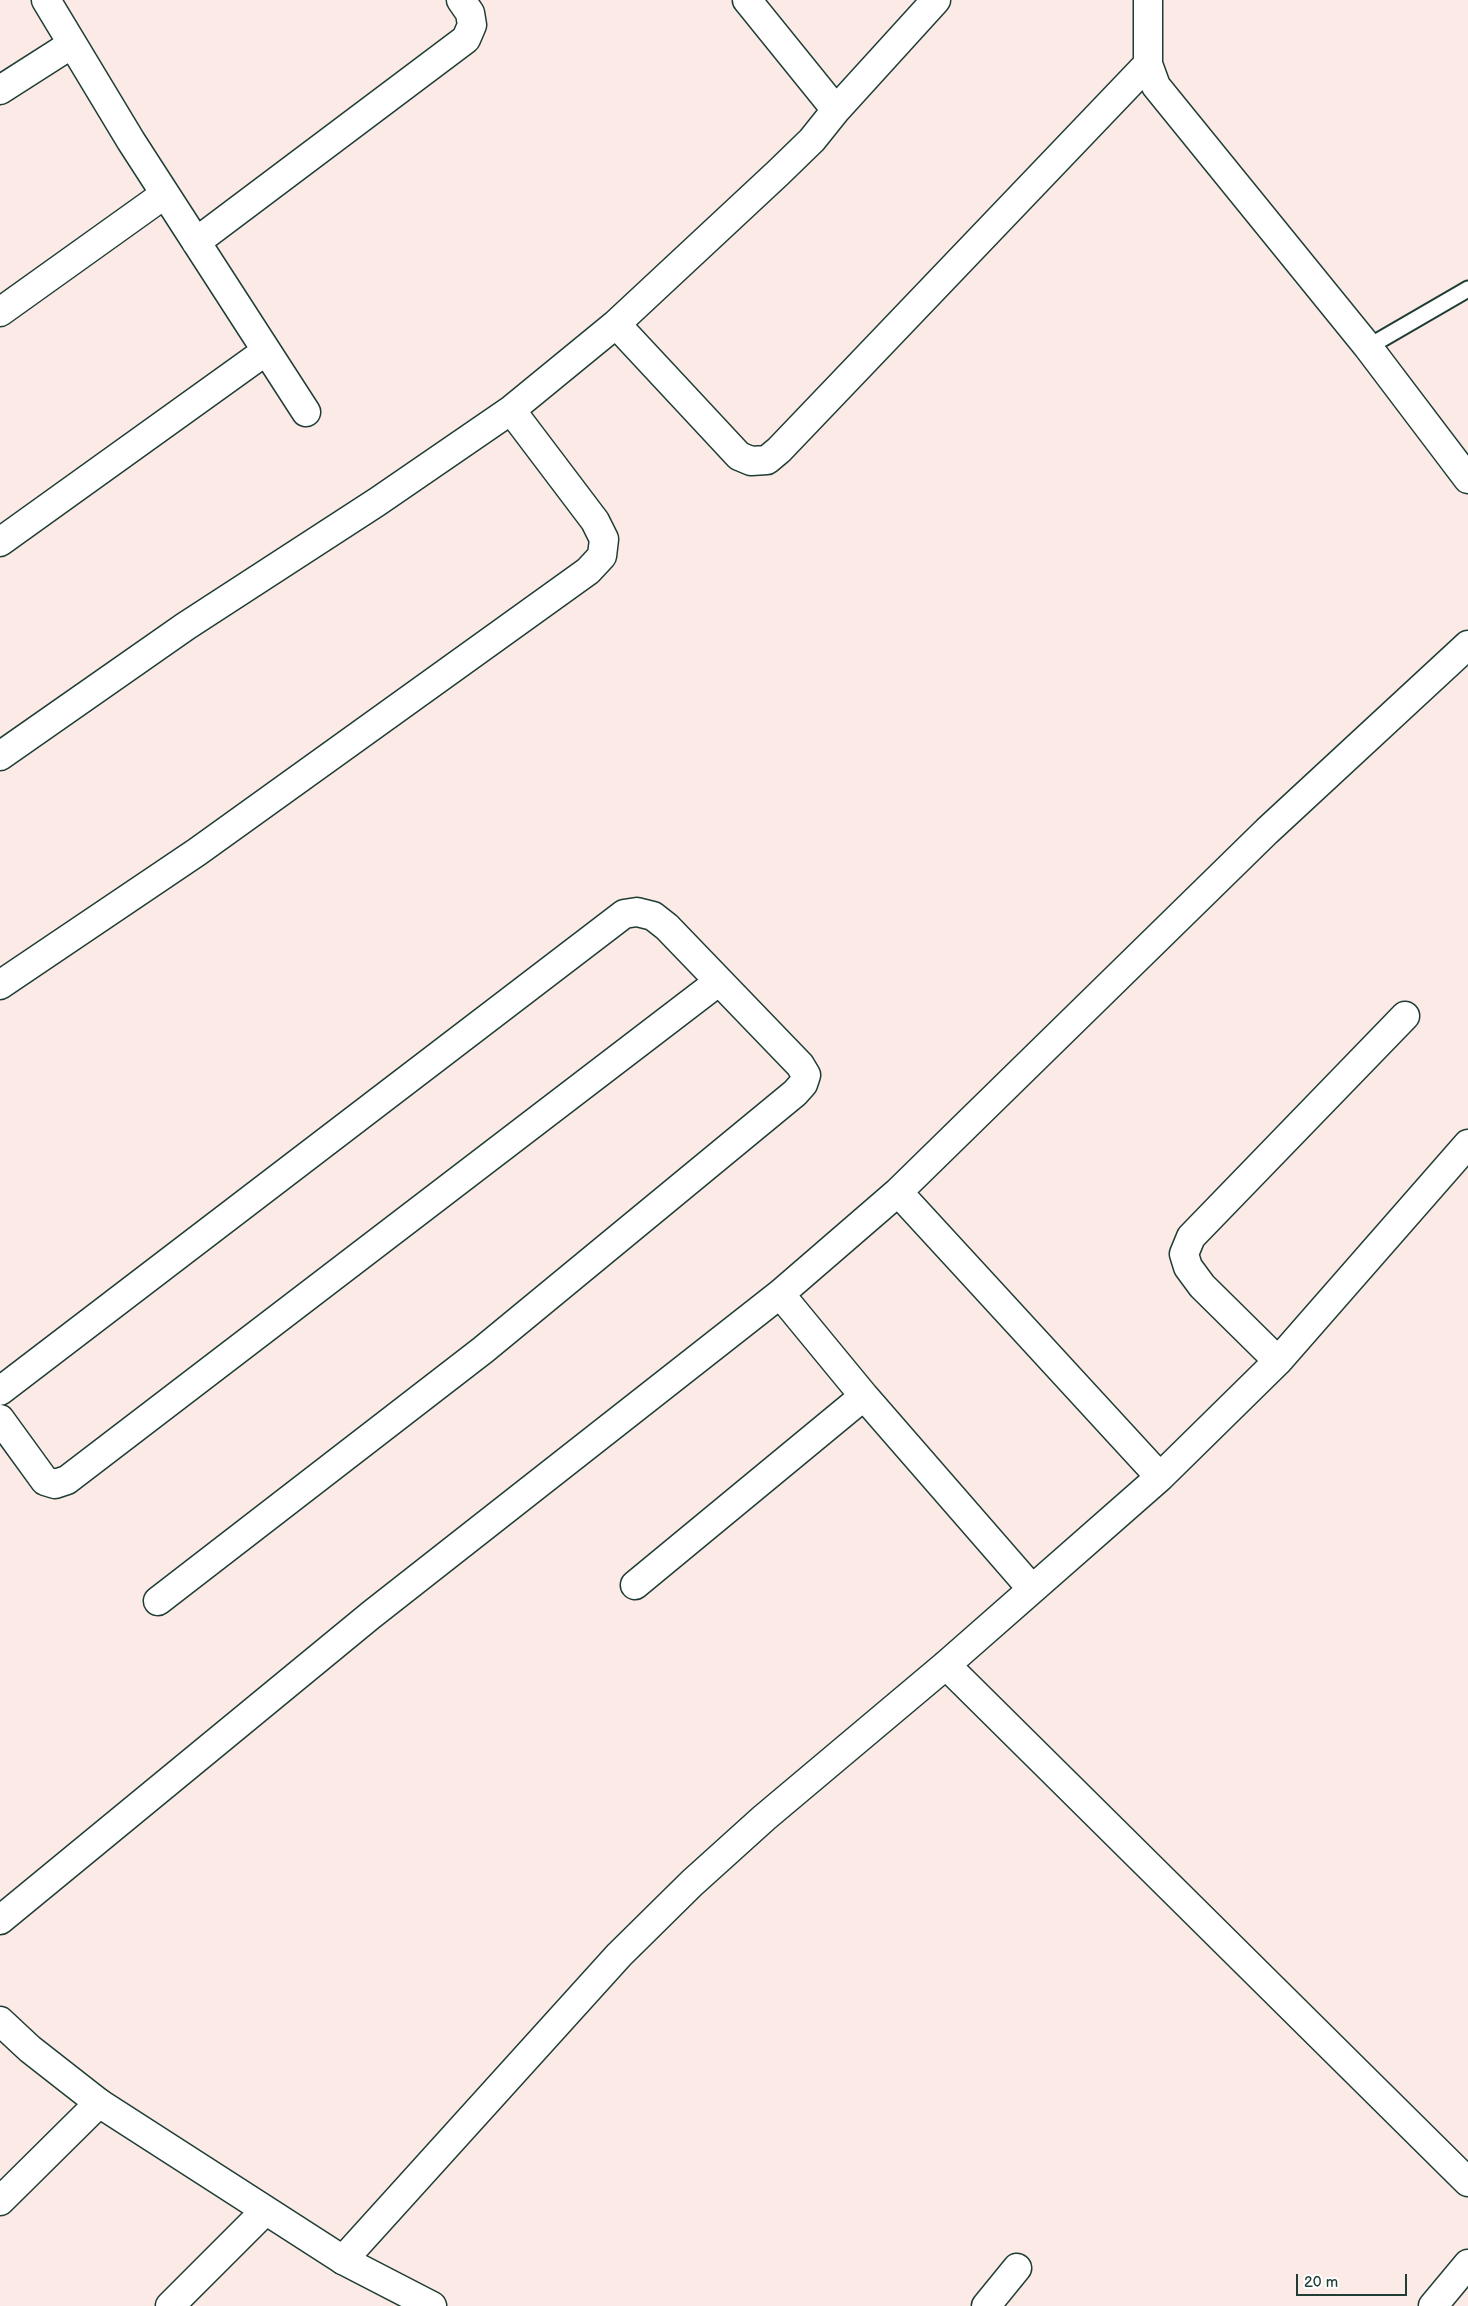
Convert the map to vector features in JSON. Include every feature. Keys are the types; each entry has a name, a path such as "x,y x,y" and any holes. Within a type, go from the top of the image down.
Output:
{"street":[{"path":"46,0 165,194 306,412"},
{"path":"196,242 466,38 472,25 470,13 461,0"},
{"path":"747,0 836,110"},
{"path":"0,756 186,626 377,502 511,410 616,324 778,173 812,140 836,110 936,0"},
{"path":"1148,0 1148,64 1156,86 1368,348 1468,479"},
{"path":"0,90 72,44"},
{"path":"616,324 739,456 751,461 767,460 1148,64"},
{"path":"0,312 165,194"},
{"path":"0,542 266,351"},
{"path":"0,985 196,852 588,571 602,556 604,539 595,521 511,410"},
{"path":"0,1920 371,1615 780,1294 898,1192 1267,831 1468,645"},
{"path":"0,1391 624,914 636,912 653,916 667,927 800,1066 806,1075 803,1084 795,1093 483,1350 158,1601"},
{"path":"0,1419 45,1481 55,1484 67,1480 718,982"},
{"path":"1278,1360 1202,1286 1188,1267 1184,1254 1191,1237 1405,1016"},
{"path":"343,2260 619,1955 685,1890 764,1818 946,1665 1160,1477 1278,1360 1465,1153"},
{"path":"898,1192 1160,1477"},
{"path":"780,1294 864,1396 1032,1589"},
{"path":"635,1585 864,1396"},
{"path":"946,1665 1468,2182"},
{"path":"0,2021 30,2049 99,2103 343,2260 432,2306"},
{"path":"0,2201 99,2103"},
{"path":"170,2306 265,2211"},
{"path":"1433,2306 1468,2264"},
{"path":"986,2306 1017,2268"}],"lane":[{"path":"1368,348 1468,289"}]}
